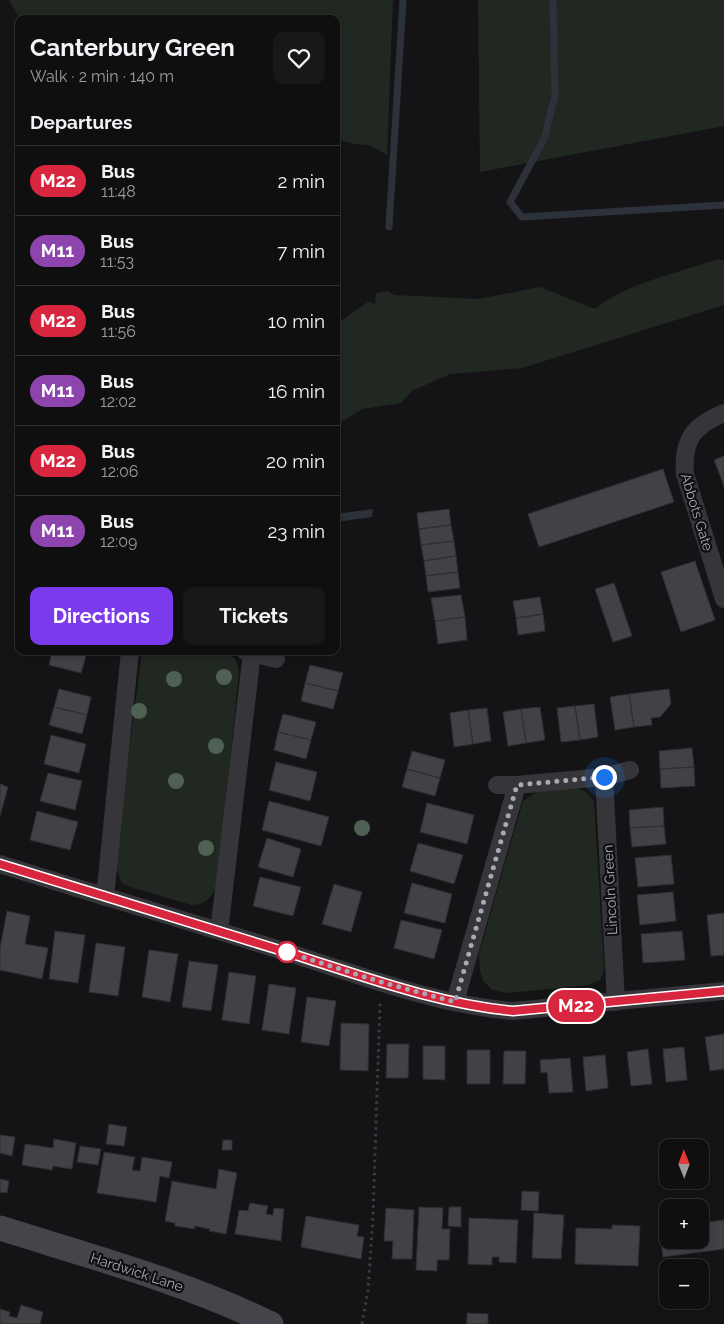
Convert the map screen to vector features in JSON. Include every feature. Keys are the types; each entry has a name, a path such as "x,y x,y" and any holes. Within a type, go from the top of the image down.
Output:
{"street":[{"name":"Abbots Gate","path":"724,412 708,419 694,431 685,450 684,474 724,599"},
{"path":"105,898 130,655"},
{"path":"219,931 249,655"},
{"path":"261,655 276,659"},
{"path":"497,785 604,777 630,770"},
{"name":"Lincoln Green","path":"604,777 616,1002"},
{"path":"455,1002 517,785"},
{"path":"0,864 381,982 489,1009 513,1011 724,991"},
{"name":"Hardwick Lane","path":"0,1228 153,1276 230,1304 271,1324"}],"path":[{"path":"362,1324 368,1290 381,982"}],"shaded area":[{"path":"9,0 393,0 387,155 369,145 354,144 340,140 340,15 18,15"},
{"path":"478,0 724,0 724,126 480,172"},
{"path":"716,260 724,260 724,305 522,368 450,374 412,391 401,403 362,409 340,423 340,321 368,302 375,304 376,293 388,291 395,295 478,299 540,287 595,309 621,292 669,274"},
{"path":"373,509 372,517 340,521 340,513"},
{"path":"141,655 227,655 232,657 236,661 239,672 217,885 213,893 205,902 192,905 133,888 122,883 117,870 116,853"},
{"path":"577,788 586,792 594,801 604,970 600,980 588,985 508,993 493,990 483,981 479,954 523,801 541,789"}],"building":[{"path":"724,456 724,486 714,460"},
{"path":"663,469 674,502 539,547 528,514"},
{"path":"449,509 451,525 419,529 417,513"},
{"path":"451,525 454,541 421,545 419,529"},
{"path":"454,541 456,556 424,561 421,545"},
{"path":"456,556 458,572 426,576 424,561"},
{"path":"695,561 715,620 681,632 661,572"},
{"path":"458,572 460,588 428,592 426,576"},
{"path":"614,583 632,636 613,642 595,589"},
{"path":"461,595 465,617 435,621 431,598"},
{"path":"540,597 543,614 516,618 513,601"},
{"path":"543,614 545,631 518,635 516,618"},
{"path":"465,617 467,640 438,644 435,621"},
{"path":"51,655 86,656 81,673 49,665"},
{"path":"310,665 343,673 338,691 305,683"},
{"path":"305,683 338,691 333,709 301,701"},
{"path":"59,689 91,697 87,715 54,707"},
{"path":"669,689 671,704 660,717 651,718 652,725 634,727 629,694"},
{"path":"629,694 634,727 615,730 610,697"},
{"path":"594,704 598,737 580,740 575,706"},
{"path":"575,706 580,740 561,742 557,708"},
{"path":"54,707 87,715 82,734 49,725"},
{"path":"540,707 545,740 526,743 521,709"},
{"path":"487,708 491,741 473,744 468,710"},
{"path":"521,709 526,743 508,746 503,712"},
{"path":"468,710 473,744 454,747 450,713"},
{"path":"283,714 316,722 311,740 278,732"},
{"path":"278,732 311,740 306,759 274,750"},
{"path":"51,735 86,744 79,773 44,764"},
{"path":"692,748 694,767 660,769 659,751"},
{"path":"412,751 445,760 440,778 407,769"},
{"path":"276,762 317,772 310,801 269,790"},
{"path":"694,767 695,786 661,788 660,769"},
{"path":"407,769 440,778 435,796 402,787"},
{"path":"48,773 82,781 75,810 40,801"},
{"path":"0,784 8,787 0,816"},
{"path":"269,801 329,817 321,846 262,830"},
{"path":"427,803 474,815 467,844 420,832"},
{"path":"663,807 664,826 630,828 629,810"},
{"path":"37,811 78,822 70,850 30,840"},
{"path":"664,826 666,844 632,847 630,828"},
{"path":"267,838 301,849 293,877 258,867"},
{"path":"418,843 463,855 454,884 410,871"},
{"path":"671,855 674,884 638,887 635,858"},
{"path":"260,877 301,887 293,916 253,906"},
{"path":"412,883 452,894 445,923 404,913"},
{"path":"334,884 362,892 351,932 322,924"},
{"path":"673,892 676,921 640,925 637,895"},
{"path":"7,911 30,916 25,944 48,948 42,979 0,970 0,948"},
{"path":"724,913 724,955 711,956 707,915"},
{"path":"401,920 442,930 434,959 394,948"},
{"path":"55,931 85,935 78,983 49,979"},
{"path":"682,931 685,960 643,963 641,934"},
{"path":"96,943 125,947 118,996 89,992"},
{"path":"149,950 178,954 170,1002 142,997"},
{"path":"189,961 218,965 211,1011 182,1007"},
{"path":"229,972 256,976 249,1024 222,1020"},
{"path":"269,984 296,988 289,1034 262,1030"},
{"path":"307,997 336,1001 329,1046 301,1042"},
{"path":"341,1023 369,1024 368,1071 340,1070"},
{"path":"724,1034 724,1069 710,1071 705,1037"},
{"path":"387,1044 409,1044 408,1078 386,1078"},
{"path":"423,1046 445,1046 445,1080 423,1079"},
{"path":"684,1047 687,1080 666,1082 663,1049"},
{"path":"648,1049 652,1084 631,1086 627,1052"},
{"path":"467,1050 490,1050 490,1084 467,1084"},
{"path":"504,1051 526,1051 525,1084 503,1084"},
{"path":"605,1055 608,1088 586,1091 583,1057"},
{"path":"570,1058 573,1092 549,1093 547,1072 541,1073 540,1060"},
{"path":"109,1124 127,1127 124,1146 106,1144"},
{"path":"0,1135 15,1137 12,1156 0,1153"},
{"path":"54,1139 76,1143 72,1169 53,1166 52,1170 22,1165 25,1144 53,1148"},
{"path":"223,1140 232,1140 232,1150 222,1150"},
{"path":"80,1146 101,1149 98,1165 77,1162"},
{"path":"104,1152 135,1157 132,1170 140,1171 142,1157 172,1162 169,1178 160,1176 156,1202 97,1193"},
{"path":"219,1169 237,1173 226,1234 195,1226 195,1229 175,1226 175,1223 165,1221 172,1181 216,1189"},
{"path":"0,1179 9,1181 7,1193 0,1192"},
{"path":"522,1191 539,1192 538,1211 521,1210"},
{"path":"250,1203 268,1206 266,1214 273,1215 274,1208 284,1209 281,1241 235,1234 239,1210 248,1211"},
{"path":"419,1207 443,1208 442,1229 450,1229 449,1260 437,1260 437,1271 416,1270"},
{"path":"449,1207 461,1207 461,1227 448,1226"},
{"path":"386,1208 414,1210 412,1259 392,1259 393,1241 384,1241"},
{"path":"534,1213 564,1215 561,1259 532,1258"},
{"path":"306,1216 359,1225 357,1236 364,1237 361,1259 301,1247"},
{"path":"469,1218 518,1220 516,1263 499,1262 499,1257 492,1257 492,1265 468,1264"},
{"path":"724,1220 724,1249 663,1257 662,1249 709,1249 709,1222"},
{"path":"612,1225 640,1226 638,1266 575,1264 576,1228 612,1229"},
{"path":"21,1305 43,1312 40,1324 0,1324 0,1309 10,1312 9,1316 17,1318"},
{"path":"467,1313 488,1314 488,1324 467,1324"}],"waterway":[{"path":"389,227 403,0"},
{"path":"553,0 555,95 544,139 510,202 522,217 724,205"}],"bus line":[{"name":"M22","path":"0,864 381,982 489,1009 513,1011 724,991"}],"route":[{"path":"287,952 381,982 455,1002 517,785 604,777"}]}
